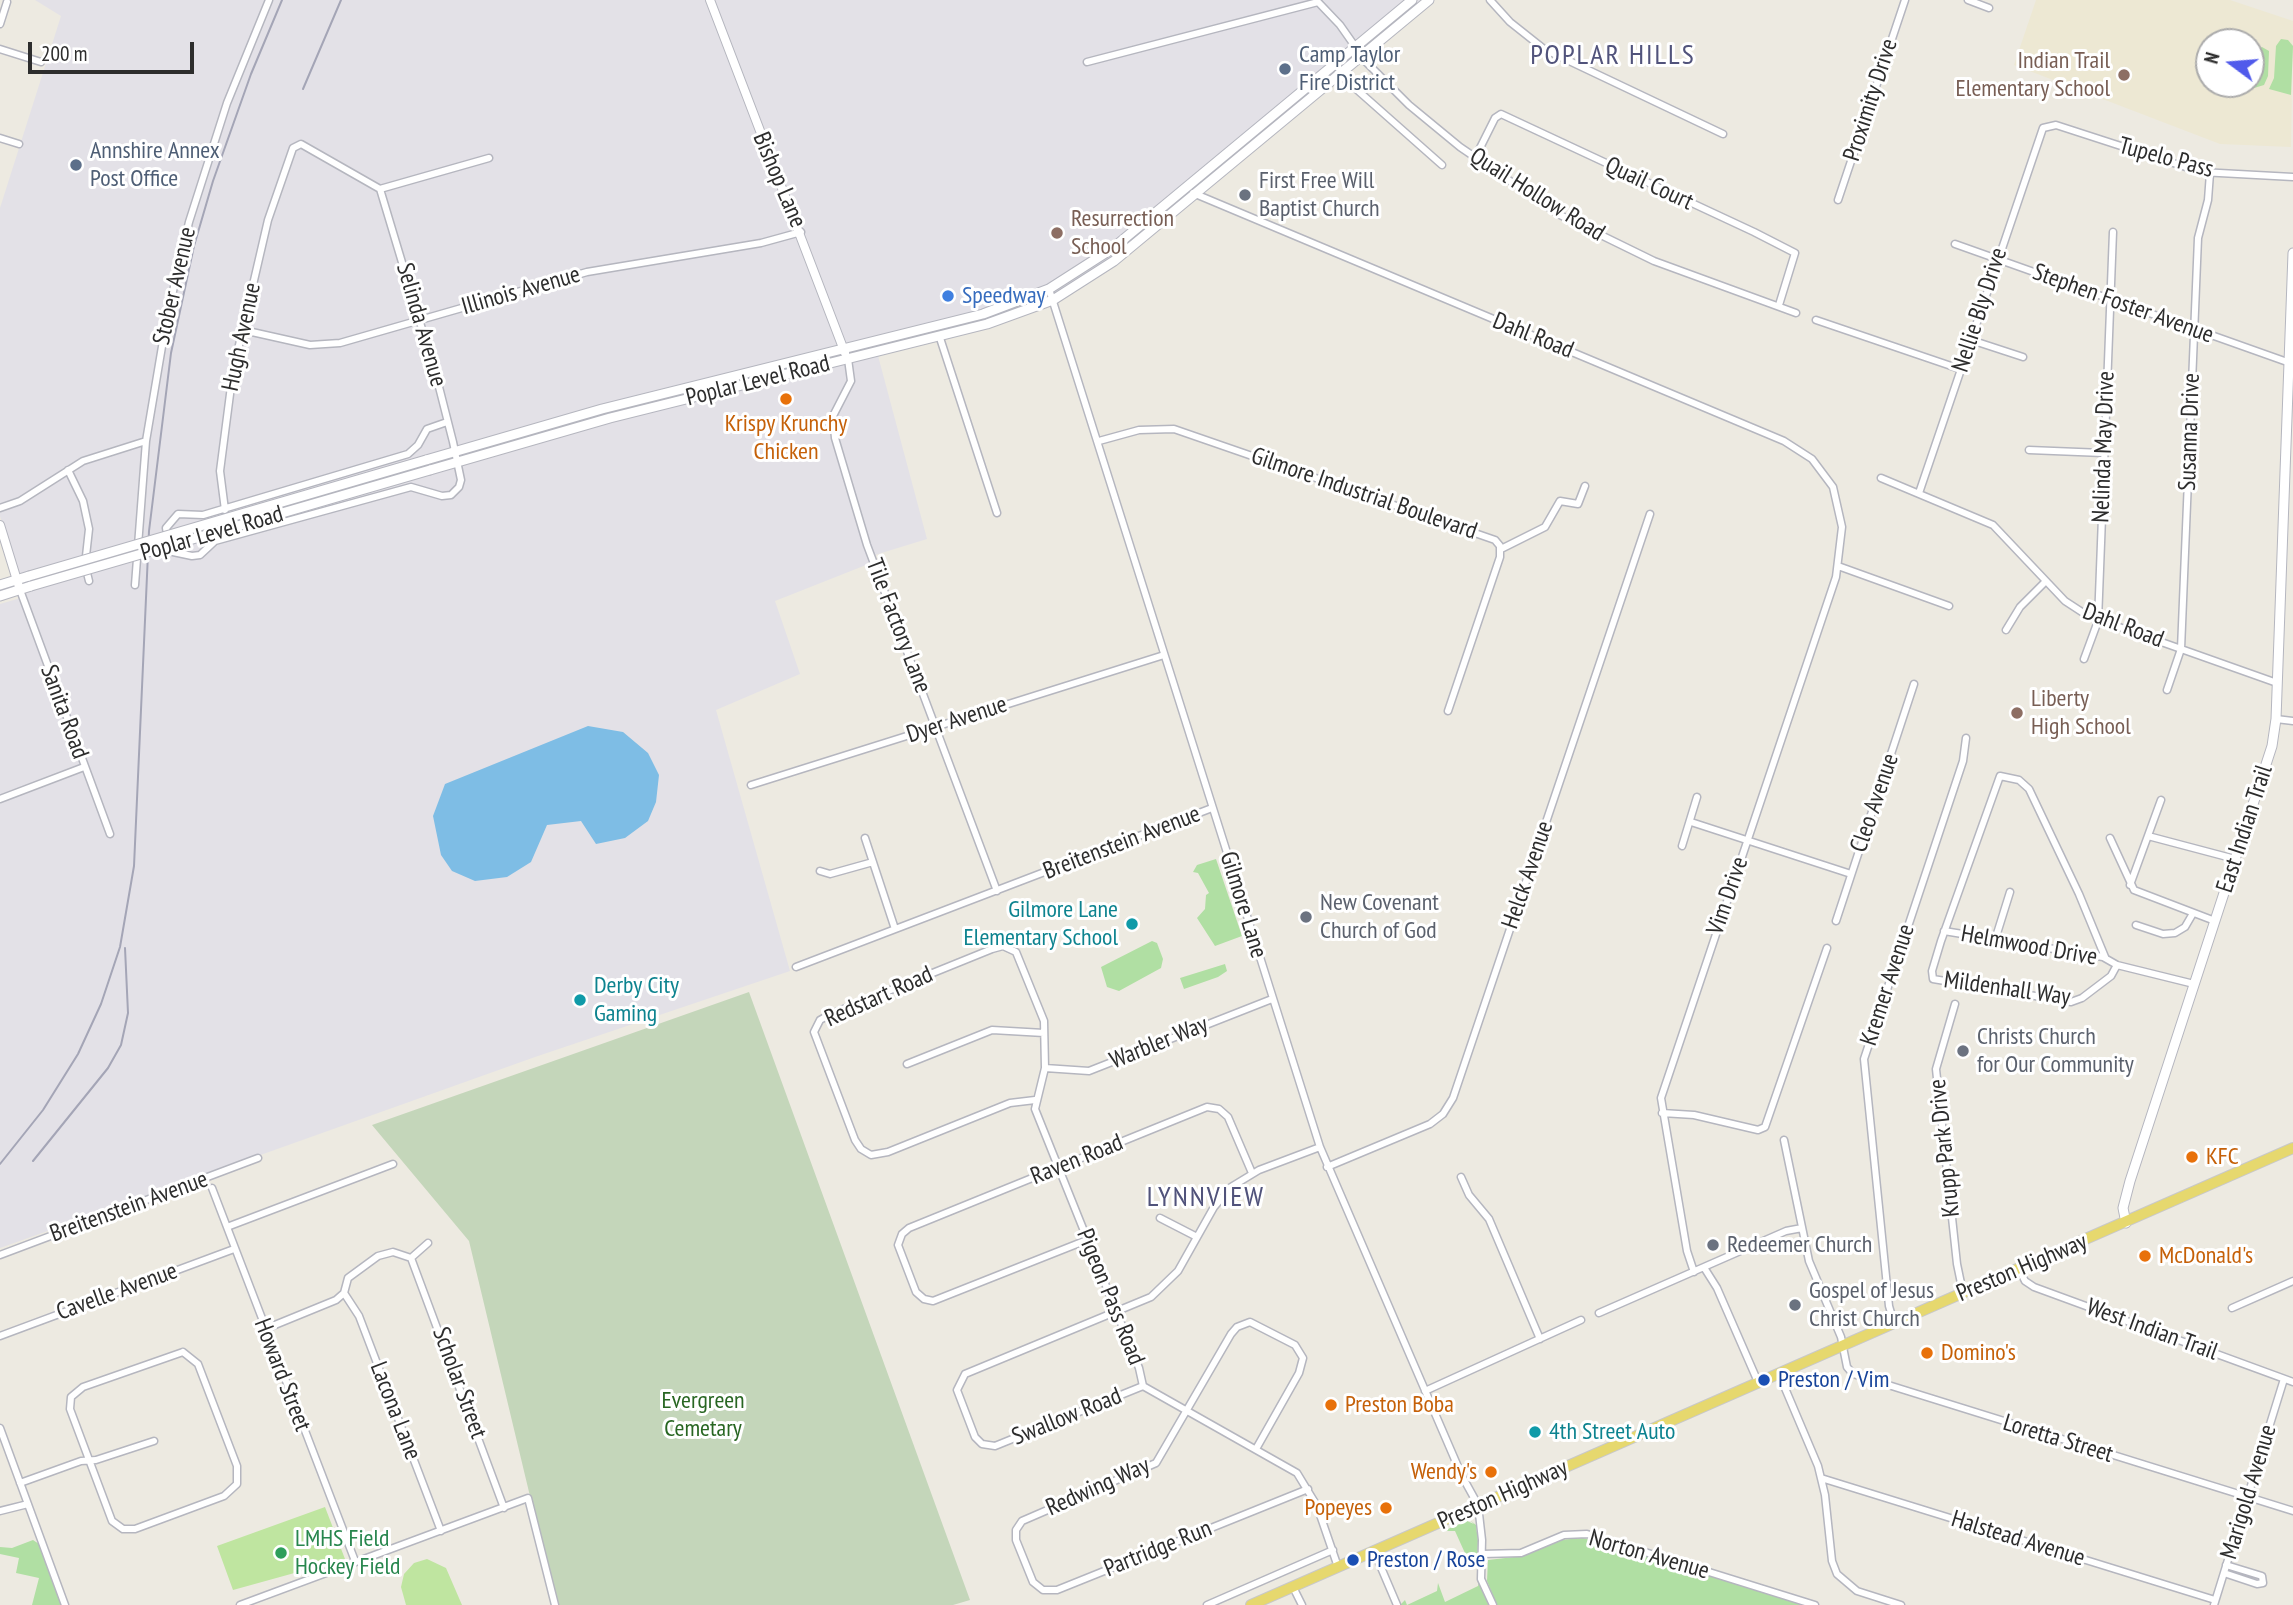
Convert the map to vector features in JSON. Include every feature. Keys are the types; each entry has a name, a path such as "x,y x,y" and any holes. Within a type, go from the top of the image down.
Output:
{"main road":[{"name":"Poplar Level Road","path":"0,596 30,581 428,465 455,452 602,409 1004,308 1049,289 1090,265 1412,0"},
{"name":"Poplar Level Road","path":"428,465 457,463 605,419 940,337 1003,320 1053,300 1114,261 1429,0"},
{"name":"East Indian Trail","path":"2126,1223 2123,1208 2130,1181 2268,762 2276,719 2291,405 2293,253"},
{"name":"Poplar Level Road","path":"0,585 18,585"},
{"name":"Preston Highway","path":"1251,1605 2293,1148"}],"street":[{"name":"Stober Avenue","path":"135,585 146,441 167,317 189,222 230,94 269,0"},
{"name":"Bishop Lane","path":"710,0 848,359"},
{"path":"1490,0 1510,22 1544,49 1723,134"},
{"name":"Proximity Drive","path":"1838,200 1905,0"},
{"path":"1968,0 1989,8"},
{"path":"0,24 7,2"},
{"name":"Quail Hollow Road","path":"1087,62 1314,2 1326,8 1362,56 1399,96 1475,158 1586,230 1684,273 1796,313"},
{"path":"0,49 41,62"},
{"path":"1332,66 1442,165"},
{"name":"Quail Court","path":"1475,158 1495,118 1501,114 1754,232 1795,253 1779,305"},
{"name":"Tupelo Pass","path":"2043,128 2056,125 2186,169 2210,173 2293,177"},
{"name":"Nellie Bly Drive","path":"1919,493 2043,128"},
{"path":"0,138 19,144"},
{"name":"Hugh Avenue","path":"231,536 220,471 231,382 273,203 297,144 315,151 380,189"},
{"path":"380,189 489,158"},
{"name":"Susanna Drive","path":"2167,690 2181,649 2198,239 2208,200 2210,173"},
{"name":"Dahl Road","path":"1187,187 1195,195 1784,441 1804,452 1825,473 1838,499 1842,523"},
{"name":"Selinda Avenue","path":"231,536 411,487 442,496 451,495 459,487 461,480 455,452 420,320 380,189"},
{"name":"Illinois Avenue","path":"243,330 310,345 328,345 587,272 761,243 801,232"},
{"name":"Nelinda May Drive","path":"2084,659 2097,619 2113,232"},
{"name":"Stephen Foster Avenue","path":"1955,244 2290,363"},
{"name":"Gilmore Lane","path":"1049,289 1327,1167 1462,1476 1478,1505"},
{"path":"1816,320 1960,369"},
{"path":"937,326 997,513"},
{"path":"1971,340 2023,357"},
{"name":"Tile Factory Lane","path":"848,359 850,386 835,412 833,432 867,545 997,891"},
{"path":"231,536 215,541 200,555 192,556 173,552 166,536 170,520 178,514 203,515 408,454 418,445 427,429 447,422"},
{"name":"Gilmore Industrial Boulevard","path":"1099,441 1141,429 1183,431 1495,540 1501,549 1448,711"},
{"path":"0,508 20,501 83,461 146,441"},
{"path":"2029,450 2103,453"},
{"path":"68,470 83,500 89,529 85,565 89,581"},
{"name":"Dahl Road","path":"1881,478 1993,525 2076,609 2097,619 2277,683"},
{"path":"1501,549 1545,527 1560,502 1578,504 1585,486"},
{"name":"Helck Avenue","path":"1327,1167 1430,1124 1443,1114 1453,1098 1650,514"},
{"name":"Vim Drive","path":"1694,1272 1687,1251 1662,1113 1663,1088 1838,566 1842,523"},
{"path":"0,525 18,585"},
{"path":"1838,566 1950,606"},
{"path":"2006,630 2020,607 2046,581"},
{"name":"Sanita Road","path":"18,585 110,834"},
{"name":"Dyer Avenue","path":"751,785 1164,655"},
{"name":"Cleo Avenue","path":"1836,921 1914,684"},
{"path":"2276,719 2293,721"},
{"name":"Kremer Avenue","path":"1894,1323 1889,1306 1864,1059 1964,761 1966,738"},
{"path":"0,799 84,767"},
{"path":"1944,931 2000,776 2025,785 2105,957"},
{"path":"1682,846 1697,797"},
{"path":"2130,885 2161,800"},
{"name":"Breitenstein Avenue","path":"796,967 1212,808"},
{"path":"1691,822 1851,874"},
{"path":"2148,836 2235,859"},
{"path":"865,838 895,929"},
{"path":"2110,838 2130,885 2138,893 2215,922"},
{"path":"820,871 830,874 873,862"},
{"path":"1995,940 2010,892"},
{"path":"2136,925 2163,934 2175,933 2185,927 2192,915"},
{"name":"Helmwood Drive","path":"1944,931 2105,957 2117,965 2194,984"},
{"name":"Mildenhall Way","path":"1944,931 1931,974 1937,981 2071,1002 2082,998 2111,976 2117,965"},
{"name":"Redstart Road","path":"1035,1100 1010,1102 878,1155 861,1149 852,1133 814,1032 820,1020 992,949 1010,947 1019,954 1041,1009 1044,1033"},
{"path":"1662,1113 1694,1115 1758,1130 1767,1125 1827,948"},
{"name":"Warbler Way","path":"1045,1068 1089,1071 1272,999"},
{"name":"Krupp Park Drive","path":"1955,1004 1936,1069 1956,1254 1963,1293"},
{"path":"907,1064 992,1030 1044,1033 1045,1068 1035,1100"},
{"name":"Pigeon Pass Road","path":"1035,1100 1035,1109 1118,1312 1143,1386 1297,1473 1308,1489 1338,1567"},
{"name":"Raven Road","path":"1087,1240 937,1301 918,1295 898,1245 902,1234 909,1228 1210,1107 1222,1111 1228,1117 1252,1173"},
{"name":"Loretta Street","path":"1784,1140 1809,1261 1849,1369 1862,1378 2293,1511"},
{"path":"1118,1312 1151,1297 1166,1285 1220,1199 1252,1173 1320,1147"},
{"name":"Breitenstein Avenue","path":"0,1255 258,1158"},
{"path":"227,1227 393,1164"},
{"path":"1461,1177 1469,1195 1489,1219 1540,1339"},
{"name":"Howard Street","path":"212,1188 355,1561"},
{"path":"1160,1218 1197,1237"},
{"path":"1599,1313 1705,1269 1786,1231 1802,1228"},
{"path":"265,1329 320,1309 344,1293 348,1278 378,1256 393,1252 411,1258 428,1243"},
{"name":"Cavelle Avenue","path":"0,1336 234,1249"},
{"name":"Scholar Street","path":"411,1258 504,1508"},
{"path":"1705,1269 1717,1288 1758,1382"},
{"name":"West Indian Trail","path":"2019,1269 2025,1281 2034,1287 2293,1382"},
{"path":"2232,1308 2293,1282"},
{"name":"Lacona Lane","path":"344,1293 359,1315 441,1531"},
{"name":"Swallow Road","path":"1118,1312 965,1374 957,1390 965,1415 978,1441 995,1446 1143,1386"},
{"path":"1425,1391 1581,1320"},
{"name":"Redwing Way","path":"1023,1558 1016,1536 1022,1521 1151,1467 1165,1452 1231,1334 1243,1324 1258,1324 1295,1345 1301,1353 1303,1363 1256,1449"},
{"path":"183,1352 198,1364 239,1478 233,1491 224,1496 127,1530 112,1521 88,1460 70,1409 74,1392 171,1353 183,1352"},
{"path":"1779,1374 1821,1478 1834,1567 1845,1583 1869,1595 1901,1605"},
{"name":"Marigold Avenue","path":"2215,1603 2284,1379"},
{"path":"0,1428 65,1605"},
{"path":"20,1483 154,1441"},
{"name":"Halstead Avenue","path":"1821,1478 2215,1603"},
{"name":"Partridge Run","path":"1023,1558 1037,1587 1054,1591 1308,1489"},
{"path":"241,1605 528,1498 555,1605"},
{"path":"0,1511 28,1504"},
{"path":"1478,1505 1481,1579 1493,1605"},
{"name":"Norton Avenue","path":"1482,1555 1521,1553 1564,1535 1587,1534 1815,1605"},
{"path":"1207,1605 1333,1550"},
{"path":"1374,1551 1397,1605"},
{"path":"2224,1573 2257,1584 2263,1583 2262,1576 2226,1565"},
{"path":"1293,1587 1302,1605"}],"shaded area":[{"path":"35,0 1421,0 1390,26 1362,56 1114,261 1053,300 877,352 927,539 875,555 866,565 775,601 800,674 716,710 790,971 535,1057 0,1248 0,604 24,597 0,516 0,208 61,16"},
{"name":"Indian Trail Elementary School","path":"2036,0 2230,0 2293,21 2291,147 2220,144 2014,65"}],"green space":[{"path":"2281,39 2288,40 2293,46 2291,95 2269,89 2274,78 2276,46"},
{"path":"2265,49 2269,51 2268,76 2265,83"},
{"path":"1216,859 1242,936 1215,946 1197,918 1205,909 1206,895 1209,893 1198,873 1193,872 1197,865"},
{"path":"1152,941 1157,943 1163,959 1161,968 1119,991 1107,987 1101,967"},
{"path":"1225,964 1227,971 1218,977 1184,989 1180,978"},
{"name":"Evergreen Cemetary","path":"749,992 970,1600 953,1605 556,1605 469,1241 372,1125"},
{"name":"LMHS Field Hockey Field","path":"325,1507 345,1559 233,1590 217,1546"},
{"path":"1470,1520 1476,1525 1478,1541 1477,1563 1473,1565 1469,1562 1455,1531 1443,1531 1467,1521 1474,1524"},
{"path":"1583,1538 1807,1605 1497,1605 1487,1581 1488,1560 1514,1557 1559,1540"},
{"path":"33,1540 39,1544 62,1605 32,1605 39,1578 16,1573 19,1558 0,1554 0,1547 12,1548"},
{"path":"427,1559 446,1568 462,1605 406,1605 401,1587 404,1574 414,1563"},
{"path":"1479,1581 1491,1605 1407,1605 1437,1591 1438,1583 1445,1602 1478,1586"}],"water":[{"path":"588,726 623,732 648,753 659,775 656,802 648,821 625,838 596,844 581,821 547,825 531,862 507,877 475,881 452,871 441,855 433,816 445,784"}],"railway":[{"path":"0,1164 43,1110 78,1054 101,1004 120,947 134,866 149,531 171,353 194,246 213,181 251,74 282,0"},
{"path":"303,89 341,0"},
{"path":"33,1161 108,1068 121,1045 128,1013 125,948"}],"place":[{"name":"Camp Taylor Fire District","path":"1285,69"},
{"name":"Indian Trail Elementary School","path":"2124,75"},
{"name":"Annshire Annex Post Office","path":"76,165"},
{"name":"First Free Will Baptist Church","path":"1245,195"},
{"name":"Resurrection School","path":"1057,233"},
{"name":"Speedway","path":"948,296"},
{"name":"Krispy Krunchy Chicken","path":"786,399"},
{"name":"Liberty High School","path":"2017,713"},
{"name":"New Covenant Church of God","path":"1306,917"},
{"name":"Gilmore Lane Elementary School","path":"1132,924"},
{"name":"Derby City Gaming","path":"580,1000"},
{"name":"Christs Church for Our Community","path":"1963,1051"},
{"name":"KFC","path":"2192,1157"},
{"name":"Redeemer Church","path":"1713,1245"},
{"name":"McDonald's","path":"2145,1256"},
{"name":"Gospel of Jesus Christ Church","path":"1795,1305"},
{"name":"Domino's","path":"1927,1353"},
{"name":"Preston / Vim","path":"1764,1380"},
{"name":"Preston Boba","path":"1331,1405"},
{"name":"4th Street Auto","path":"1535,1432"},
{"name":"Wendy's","path":"1491,1472"},
{"name":"Popeyes","path":"1386,1508"},
{"name":"LMHS Field Hockey Field","path":"281,1553"},
{"name":"Preston / Rose","path":"1353,1560"}],"district":[{"name":"POPLAR HILLS","path":"1613,56"},
{"name":"LYNNVIEW","path":"1206,1198"}]}
